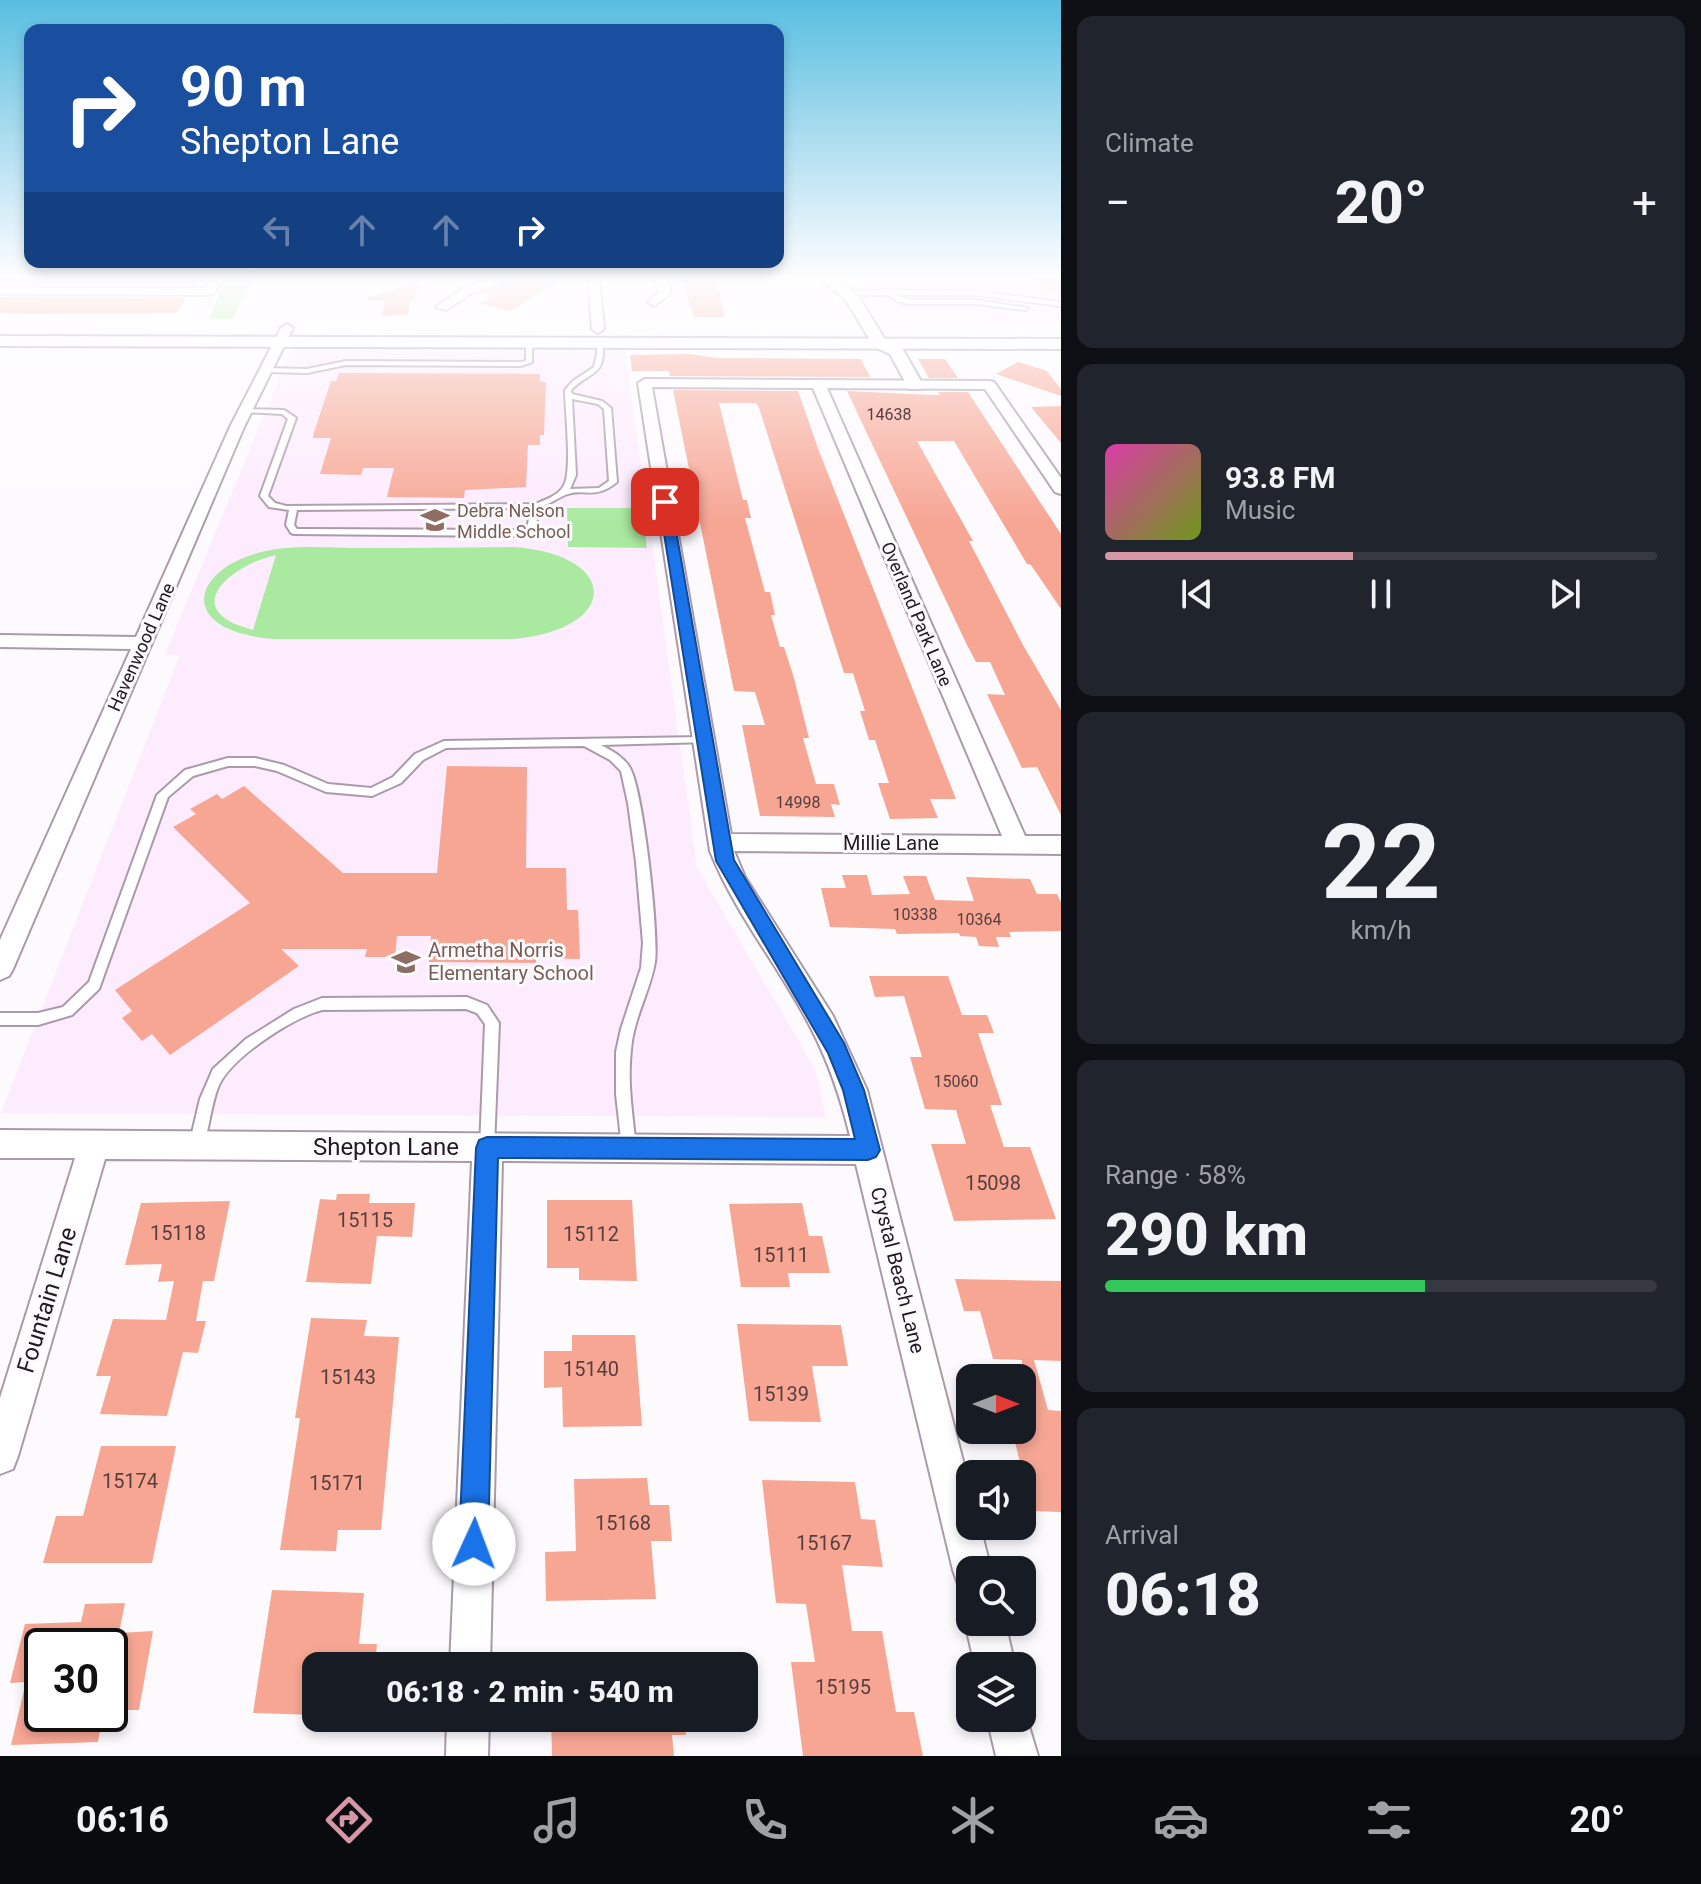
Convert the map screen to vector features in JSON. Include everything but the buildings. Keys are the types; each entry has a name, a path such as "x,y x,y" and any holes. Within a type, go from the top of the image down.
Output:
{"street":[{"name":"Havenwood Lane","path":"0,969 245,411 273,358"},
{"path":"881,358 894,384"},
{"path":"900,358 915,385"},
{"name":"Crystal Beach Lane","path":"818,384 645,383 720,842 734,880 837,1049 853,1090 969,1556"},
{"path":"818,384 989,385 1061,489"},
{"name":"Overland Park Lane","path":"818,384 1017,844"},
{"path":"0,641 142,643"},
{"name":"Millie Lane","path":"720,842 1061,845"},
{"name":"Shepton Lane","path":"0,1144 868,1150"},
{"name":"Fountain Lane","path":"0,1456 94,1145"},
{"path":"470,1652 487,1148"},
{"path":"467,1756 468,1732"},
{"path":"1011,1732 1017,1756"}],"lane":[{"path":"267,370 307,371 346,363 521,364 529,362 529,358"},
{"path":"245,411 284,412 292,418 264,496 272,505 293,508 536,506 557,498 570,487 569,396 572,385 599,368 602,358"},
{"path":"565,492 601,490 613,482 607,408 600,402 569,396"},
{"path":"293,508 290,525 294,531 524,533 531,530 536,506"},
{"path":"0,1019 38,1019 67,1011 94,985 163,795 189,773 228,762 255,762 280,768 326,788 372,792 397,780 419,757 444,745 704,740"},
{"path":"584,742 613,756 625,768 634,805 649,955 640,996 625,1039 624,1093 629,1148"},
{"path":"196,1146 208,1096 218,1072 233,1058 310,1005 467,1003 482,1009 492,1023 487,1148"}],"shaded area":[{"name":"Armetha Norris Elementary School","path":"287,358 626,358 697,868 815,1069 826,1117 1,1113 180,655 165,655"}],"green space":[{"path":"567,508 642,508 647,548 568,547"},
{"path":"515,547 550,553 575,564 589,578 594,593 588,608 573,622 548,633 513,639 273,639 240,633 218,623 206,610 204,595 211,580 226,567 248,556 277,549","holes":["276,555 253,630 230,622 218,612 215,601 218,590 242,569"]}],"place":[{"name":"Debra Nelson Middle School","path":"435,520"},
{"name":"Armetha Norris Elementary School","path":"406,962"}],"route":[{"path":"474,1544 487,1148 868,1150 853,1090 837,1049 725,861 665,502"}]}
